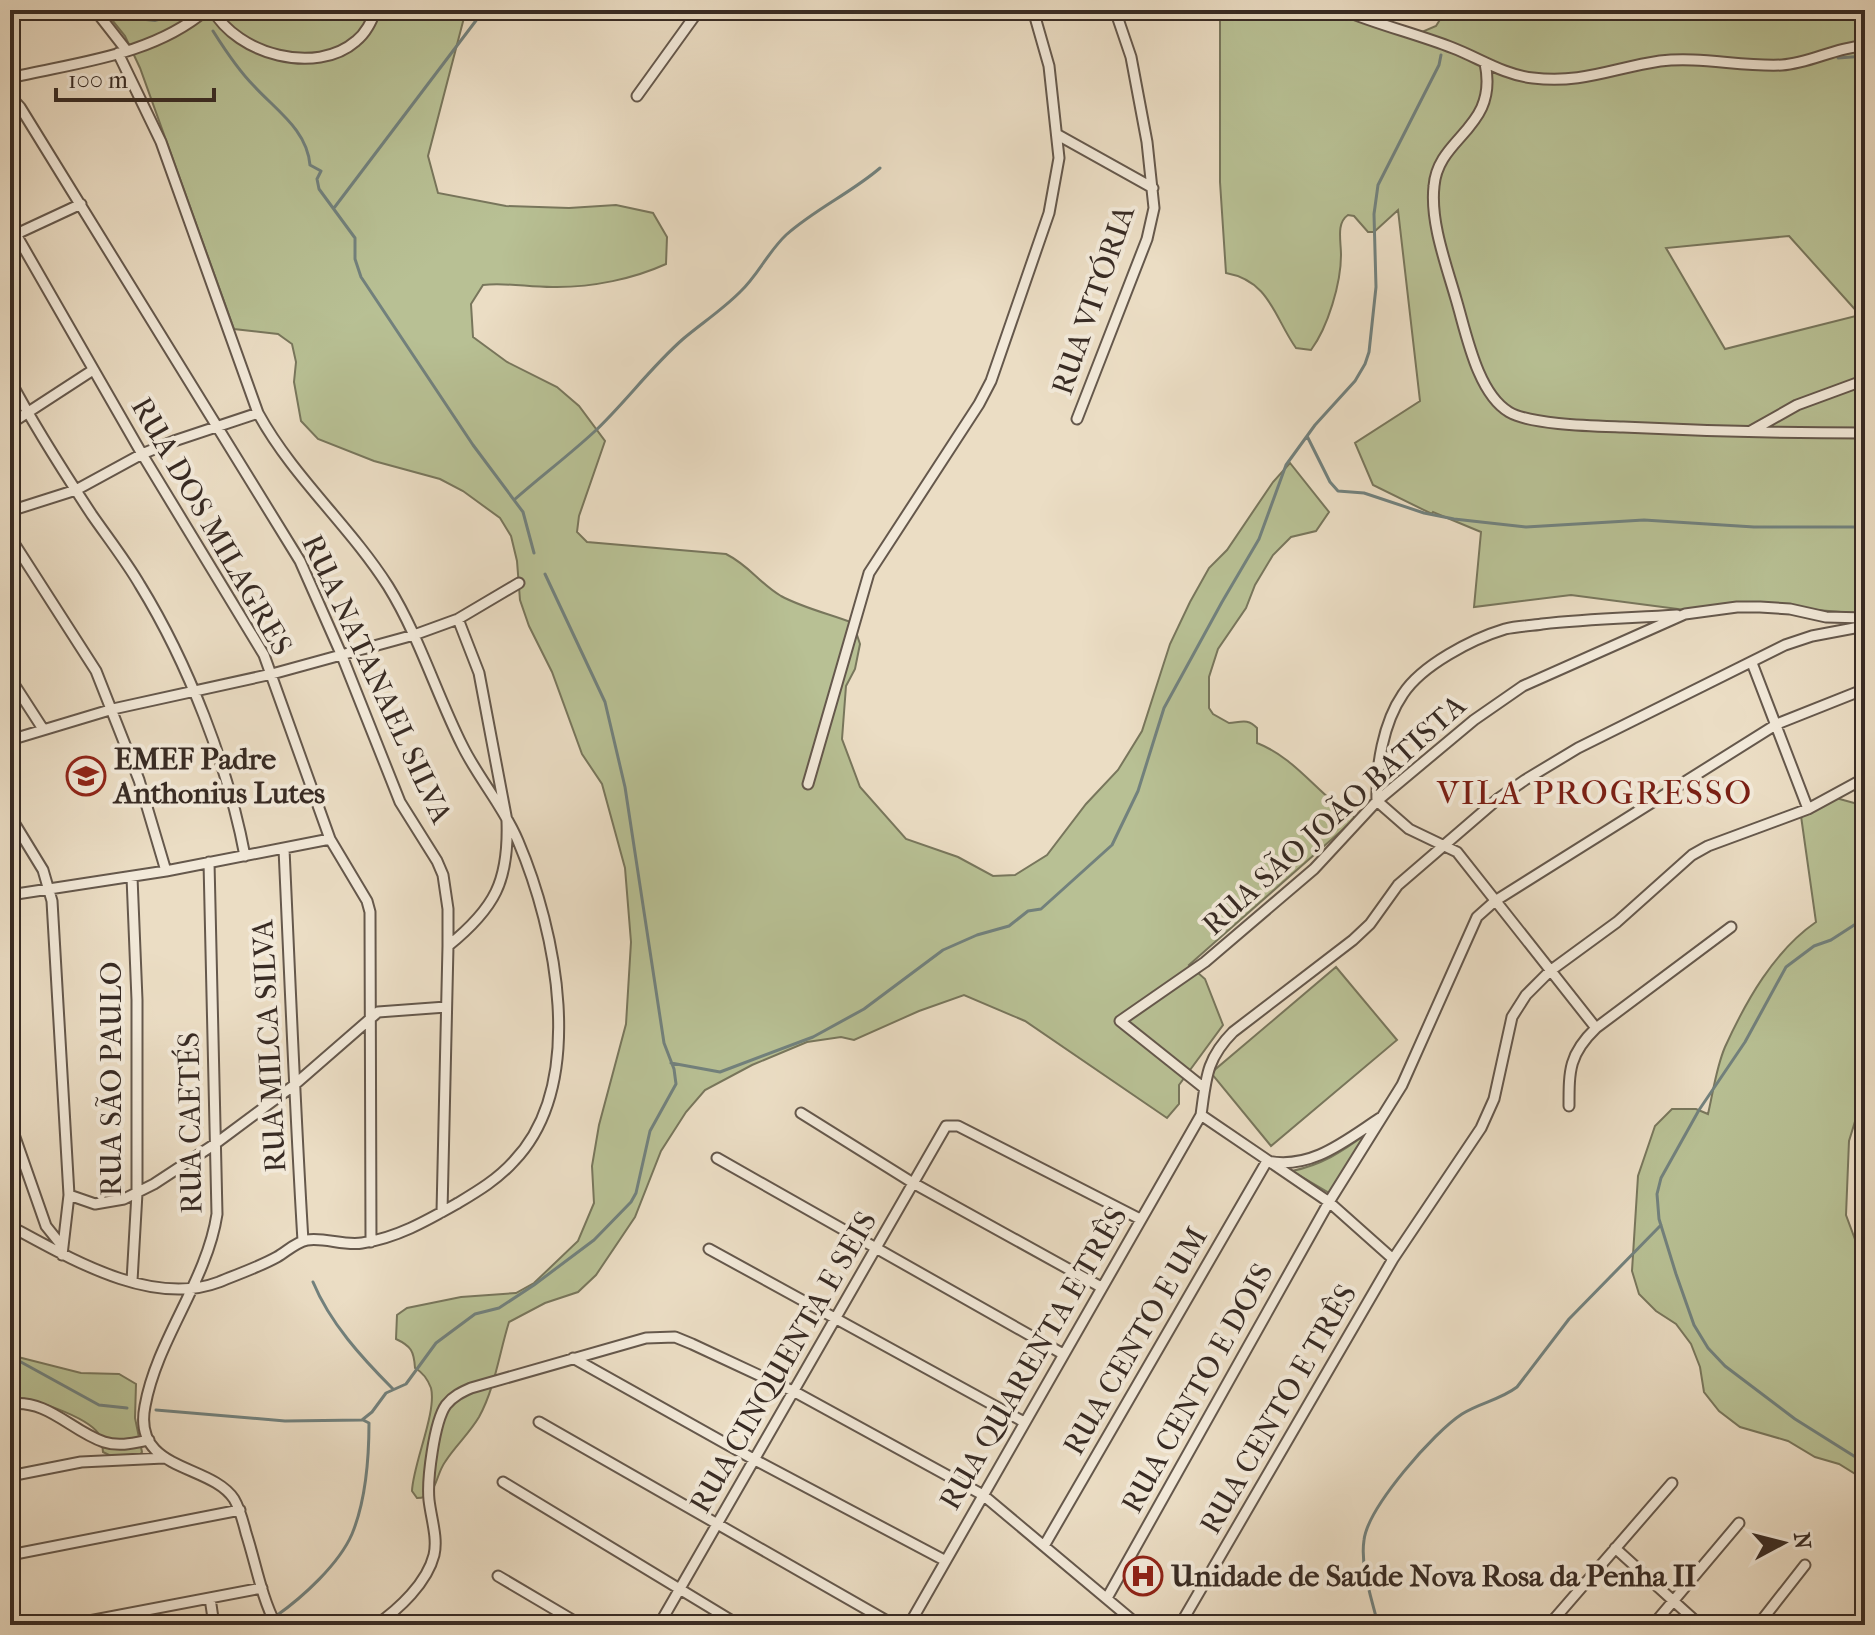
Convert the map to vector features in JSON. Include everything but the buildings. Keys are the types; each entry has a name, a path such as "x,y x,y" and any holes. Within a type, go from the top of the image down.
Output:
{"street":[{"path":"10,1226 62,1250 91,1268 173,1291 190,1290 217,1282 275,1258 303,1241 371,1242 420,1224 442,1212 499,1176 517,1159 545,1107 556,1058 559,1002 552,953 523,853 460,741 414,635 377,570 275,443 258,413 161,142 122,52 95,10"},
{"path":"10,78 147,46 175,32 206,10"},
{"path":"213,10 230,31 253,47 270,54 308,57 342,51 355,43 366,32 376,10"},
{"path":"637,96 699,10"},
{"path":"808,784 869,573 964,429 991,381 1049,213 1059,158 1058,135 1049,66 1033,10"},
{"name":"RUA VITÓRIA","path":"1077,419 1147,239 1154,208 1143,109 1115,10"},
{"path":"1343,10 1529,78 1573,80 1681,59 1781,65 1865,46"},
{"path":"1485,63 1489,80 1483,106 1468,131 1442,161 1433,185 1440,236 1455,293 1476,362 1494,398 1511,413 1587,425 1748,433 1865,433"},
{"name":"RUA NATANAEL SILVA","path":"10,96 81,204 300,561 400,802 443,875 447,891 448,946 442,1212"},
{"path":"1058,135 1153,188"},
{"path":"13,236 81,204"},
{"name":"RUA DOS MILAGRES","path":"10,224 13,236 255,639 272,674 330,839 367,901 371,1017 371,1242"},
{"path":"10,424 93,370"},
{"path":"10,380 27,413 76,490 140,584 193,690 227,780 245,856"},
{"path":"1748,433 1797,405 1865,380"},
{"path":"10,511 76,490 142,454 258,413"},
{"path":"10,537 88,656 113,709 139,780 166,871"},
{"path":"10,740 113,709 272,674 414,635 458,619 519,583"},
{"name":"RUA SÃO JOÃO BATISTA","path":"1204,1088 1120,1021 1205,962 1295,886 1377,801 1474,720 1523,686 1685,614 1760,607 1790,609 1826,617 1865,618"},
{"path":"1596,1028 1457,852 1409,829 1377,801 1379,766 1403,693 1455,651 1506,629 1566,621 1685,614"},
{"path":"448,946 485,910 495,894 506,863 507,821 479,673 458,619"},
{"path":"1393,1259 1329,1202 1201,1115 1210,1062 1218,1047 1233,1032 1353,940 1370,924 1398,885 1499,798 1549,765 1785,645 1812,636 1865,626"},
{"path":"1752,663 1808,809"},
{"path":"10,678 43,729"},
{"name":"RUA CENTO E DOIS","path":"1107,1598 1329,1202 1402,1085 1471,928 1486,907 1777,724 1865,689"},
{"name":"RUA CENTO E TRÊS","path":"1180,1625 1393,1259 1481,1128 1494,1099 1512,1017 1526,995 1550,971 1617,922 1692,855 1708,846 1808,809 1865,778"},
{"path":"10,816 34,853 49,888 54,923 69,1195 62,1250"},
{"path":"10,895 132,877 330,839"},
{"name":"RUA MILCA SILVA","path":"284,849 292,983 293,1086 303,1241"},
{"name":"RUA CAETÉS","path":"149,1440 144,1408 215,1230 218,1195 209,862"},
{"name":"RUA SÃO PAULO","path":"132,877 137,1000 137,1193 132,1281"},
{"path":"1569,1106 1571,1063 1582,1041 1731,927"},
{"path":"69,1195 85,1202 106,1204 137,1193 215,1144 293,1086 371,1017 387,1010 446,1007"},
{"path":"801,1113 913,1183 1101,1287"},
{"name":"RUA QUARENTA E TRÊS","path":"909,1625 1201,1115"},
{"path":"1267,1161 1288,1164 1307,1161 1341,1144 1383,1116"},
{"path":"10,1123 46,1226 62,1250"},
{"name":"RUA CINQUENTA E SEIS","path":"659,1625 943,1129 950,1124 1140,1219"},
{"path":"717,1158 1063,1354"},
{"name":"RUA CENTO E UM","path":"1044,1546 1267,1161"},
{"path":"709,1249 1024,1422"},
{"path":"376,1625 411,1594 433,1559 435,1543 429,1500 429,1470 446,1405 471,1388 646,1338 675,1337 795,1392 983,1495 1138,1625"},
{"path":"573,1358 755,1460 944,1560"},
{"path":"10,1404 33,1404 46,1409 103,1442 126,1445 149,1440 164,1458 229,1492 240,1510 276,1625"},
{"path":"539,1422 894,1625"},
{"path":"10,1476 81,1462 164,1458"},
{"path":"503,1482 739,1625"},
{"path":"1549,1625 1672,1483"},
{"path":"10,1555 240,1510"},
{"path":"1653,1625 1739,1523"},
{"path":"1615,1548 1700,1625"},
{"path":"1758,1625 1805,1565"},
{"path":"498,1576 581,1625"},
{"path":"68,1625 262,1588"},
{"path":"210,1598 214,1625"}],"green space":[{"path":"104,10 124,10 128,18 168,17 173,10 466,10 428,156 438,193 506,206 569,208 616,205 653,213 667,237 666,264 640,274 571,287 483,285 471,304 473,337 507,362 557,387 579,406 605,441 579,516 577,532 587,542 726,554 781,596 853,623 860,644 855,669 846,686 842,739 860,787 906,839 958,857 993,876 1015,875 1047,855 1086,804 1118,770 1142,731 1170,644 1209,568 1227,550 1273,482 1290,463 1329,512 1316,531 1291,537 1273,555 1255,585 1246,608 1218,649 1209,677 1209,708 1229,723 1244,721 1254,725 1257,728 1257,743 1297,768 1331,800 1356,818 1189,965 1205,979 1223,1025 1179,1085 1179,1104 1167,1118 1025,1021 964,995 854,1040 841,1037 807,1042 752,1065 705,1090 686,1112 661,1151 635,1217 596,1275 578,1292 545,1303 509,1322 493,1383 479,1417 445,1462 432,1490 424,1497 417,1498 412,1491 413,1480 431,1410 431,1388 415,1368 411,1350 396,1339 397,1315 407,1308 461,1297 516,1293 534,1283 578,1241 594,1203 592,1166 599,1125 626,1024 631,942 625,868 602,784 582,754 552,672 520,600 517,561 511,536 500,518 463,491 440,479 374,461 318,439 301,421 294,382 296,362 292,344 278,334 234,329 140,68 125,36"},
{"path":"1220,10 1345,10 1415,35 1436,26 1446,10 1865,10 1865,614 1744,604 1693,611 1571,595 1474,607 1481,532 1432,514 1373,485 1355,443 1420,401 1398,210 1374,232 1368,232 1354,216 1344,218 1340,233 1339,278 1328,317 1311,350 1296,348 1262,292 1241,277 1226,273 1220,182","holes":["1789,236 1860,315 1725,349 1666,248"]},
{"path":"1836,798 1865,806 1865,1089 1849,1141 1846,1215 1859,1250 1865,1256 1865,1480 1839,1464 1815,1457 1788,1441 1740,1427 1719,1411 1704,1392 1700,1367 1691,1344 1676,1324 1656,1311 1639,1294 1632,1271 1638,1176 1655,1126 1672,1109 1696,1109 1708,1114 1722,1055 1742,1012 1774,962 1816,922 1801,816"},
{"path":"1336,967 1397,1040 1271,1146 1211,1073"},
{"path":"1366,1134 1331,1194 1292,1171 1331,1157"},
{"path":"10,1355 81,1373 119,1374 136,1384 135,1418 142,1452 138,1457 113,1457 103,1452 100,1436 83,1421 44,1404 10,1397"}],"water":[{"path":"124,10 173,10 169,17 155,21 128,18"}],"waterway":[{"path":"334,208 484,10"},
{"path":"1442,10 1443,15"},
{"path":"213,31 243,73 297,131 308,153 310,165 321,171 317,179 319,189 355,238 355,259 361,277 473,445 523,512 534,553"},
{"path":"671,1063 720,1072 813,1037 864,1009 943,950 977,935 1009,926 1028,911 1041,909 1112,845 1138,791 1164,708 1259,539 1286,465 1315,425 1355,381 1365,364 1376,287 1374,214 1378,185 1439,65 1441,55"},
{"path":"1838,58 1865,56"},
{"path":"514,500 594,432 671,350 740,292 786,235 880,168"},
{"path":"1307,436 1330,482 1338,491 1364,493 1424,513 1454,519 1526,527 1644,520 1754,527 1865,527"},
{"path":"156,1410 285,1421 362,1420 386,1393 406,1384 436,1343 475,1314 499,1308 534,1285 594,1240 636,1193 650,1131 676,1084 674,1069 664,1043 625,787 605,702 545,574"},
{"path":"1865,918 1831,940 1814,946 1786,967 1745,1042 1699,1110 1661,1178 1657,1194 1659,1219 1676,1274 1694,1325 1708,1348 1725,1366 1795,1419 1865,1463"},
{"path":"1378,1625 1363,1550 1368,1526 1389,1490 1450,1423 1469,1410 1517,1387 1569,1319 1661,1225"},
{"path":"313,1282 338,1326 393,1389"},
{"path":"10,1356 99,1405 127,1408"},
{"path":"276,1616 319,1579 352,1534 361,1507 367,1465 369,1423 363,1420"}],"place":[{"name":"EMEF Padre Anthonius Lutes","path":"86,776"},
{"name":"Unidade de Saúde Nova Rosa da Penha II","path":"1143,1576"}],"district":[{"name":"VILA PROGRESSO","path":"1595,792"}]}
